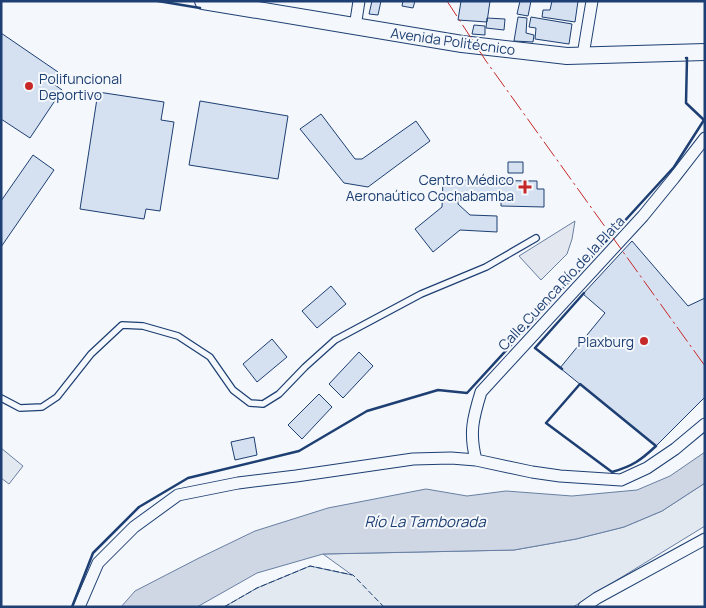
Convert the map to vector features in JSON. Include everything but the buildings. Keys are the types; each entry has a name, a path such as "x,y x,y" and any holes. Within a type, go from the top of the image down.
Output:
{"main road":[{"name":"Avenida Politécnico","path":"203,1 462,44 567,56 705,52"}],"street":[{"path":"355,27 360,1"},
{"path":"583,55 592,1"},
{"name":"Calle Cuenca Río de la Plata","path":"476,460 472,434 473,417 481,392 699,156 705,138"},
{"path":"79,607 98,562 134,527 178,495 238,483 413,459 451,458 476,460 560,476 621,480 654,464 675,450 705,424"},
{"path":"584,607 705,539"}],"lane":[{"path":"1,398 20,408 42,407 57,397 92,354 122,325 143,326 178,336 210,356 233,390 250,403 264,404 279,394 335,340 421,294 486,267 536,238"}],"shaded area":[{"path":"575,221 567,254 541,280 519,256"},
{"path":"1,448 23,466 9,484 1,478"},
{"path":"705,483 705,526 573,607 224,607 257,588 310,566 352,575 323,554 514,550 576,539 624,527 662,511"}],"water":[{"name":"Río La Tamborada","path":"705,452 705,483 662,511 624,527 576,539 514,550 323,554 257,573 197,607 121,607 135,591 255,531 328,508 426,489 467,496 506,491 572,496 637,490 670,476"}],"fence":[{"path":"224,607 257,588 310,566 353,575 384,607"}],"wall":[{"path":"158,1 200,8"},
{"path":"72,607 93,553 139,507 188,478 299,451 367,411 438,390 467,393 674,167 704,120 686,103 686,58"},
{"path":"562,369 535,348 584,293"},
{"path":"580,384 656,446 636,462 612,472 546,423 580,384"}],"power":[{"path":"447,1 486,61 705,366"}],"place":[{"name":"Polifuncional Deportivo","path":"29,86"},
{"name":"Centro Médico Aeronaútico Cochabamba","path":"525,187"},
{"name":"Plaxburg","path":"644,341"}]}
